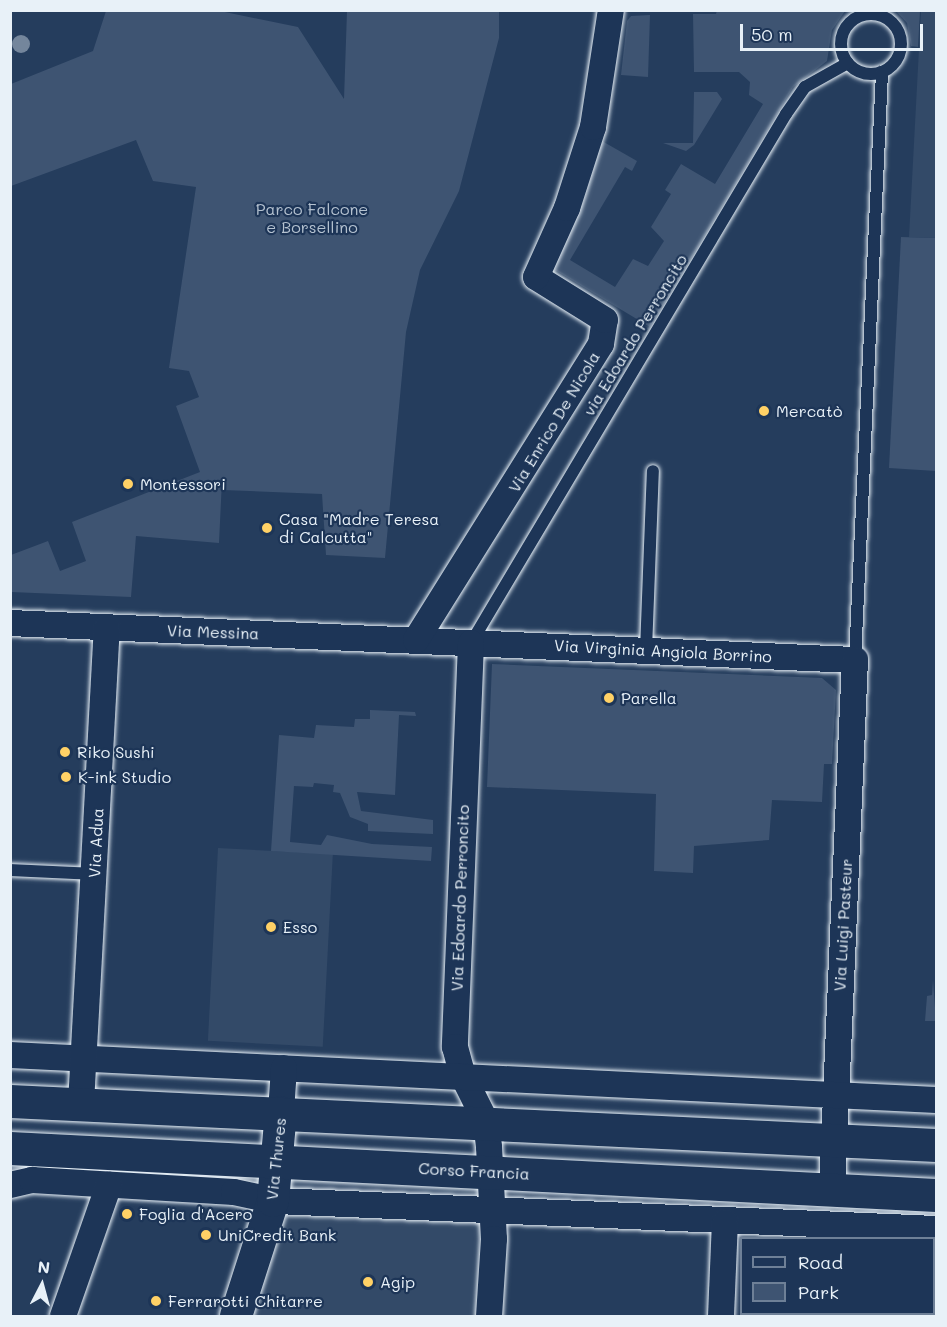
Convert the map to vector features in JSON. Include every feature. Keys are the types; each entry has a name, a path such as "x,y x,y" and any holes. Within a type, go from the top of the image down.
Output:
{"main road":[{"name":"Corso Francia","path":"10,1101 281,1112 489,1147 832,1189 936,1195"},
{"name":"Corso Francia","path":"10,1148 278,1160 489,1147 834,1139 936,1145"}],"street":[{"name":"Via Enrico De Nicola","path":"416,640 602,345 605,320 536,276 567,207 593,127 611,10"},
{"name":"Via Messina","path":"10,622 471,643"},
{"name":"Via Adua","path":"81,1104 107,628"},
{"name":"Via Virginia Angiola Borrino","path":"471,643 855,660"},
{"name":"Via Edoardo Perroncito","path":"471,643 455,1047 489,1147"},
{"name":"Via Luigi Pasteur","path":"832,1189 855,660"},
{"path":"10,1055 936,1100"},
{"name":"Via Thures","path":"236,1317 273,1201 284,1068"},
{"path":"489,1147 494,1211 489,1317"},
{"path":"10,1185 32,1180 234,1192 273,1201 725,1222 936,1229"},
{"path":"63,1317 109,1185"},
{"path":"721,1317 725,1222"}],"lane":[{"path":"875,13 893,22 902,40 897,60 882,72 863,73 848,63 841,45 847,25 855,18 875,13"},
{"name":"via Edoardo Perroncito","path":"471,643 786,114 805,87 848,63"},
{"path":"855,660 882,72"},
{"path":"646,650 653,471"},
{"path":"10,870 95,874"}],"shaded area":[{"path":"921,11 936,11 936,238 909,237"},
{"name":"Esso","path":"218,848 333,854 323,1047 208,1041"},
{"path":"282,1165 482,1175 476,1316 243,1316"}],"green space":[{"path":"717,10 845,11 832,30 827,61 793,87 650,327 552,268 584,201 602,141 637,161 632,171 625,167 570,260 615,287 633,259 648,266 664,241 651,227 671,194 665,190 681,164 715,184 763,104 749,95 750,82 739,72 694,72 693,14 716,14"},
{"name":"Parco Falcone e Borsellino","path":"106,11 220,11 298,27 344,99 347,11 499,11 499,38 459,191 420,270 406,332 385,558 326,555 322,494 223,490 222,480 219,543 136,536 131,597 11,592 11,555 48,541 60,571 86,561 72,522 200,472 176,406 199,397 189,371 169,368 196,187 153,181 136,140 11,186 11,84 93,51"},
{"path":"896,11 920,11 918,47 911,46 907,23"},
{"path":"650,15 648,77 621,75 627,21 631,16"},
{"path":"694,92 717,92 722,99 694,145 686,151 663,143 693,143"},
{"path":"901,237 936,238 936,471 889,468"},
{"path":"492,664 822,678 836,690 832,764 824,764 822,802 772,800 769,840 694,846 693,873 654,871 656,794 487,787"},
{"path":"370,710 415,712 416,716 399,715 395,795 357,792 361,811 433,820 433,834 368,831 368,824 350,817 340,793 333,792 334,785 314,783 313,787 294,786 290,842 321,845 327,835 372,844 432,847 431,861 271,851 279,735 314,738 316,725 354,727 355,719 370,719"},
{"path":"933,980 936,1021 925,1021 927,996 932,995"}],"place":[{"name":"Mercatò","path":"764,411"},
{"name":"Montessori","path":"128,484"},
{"name":"Casa \"Madre Teresa di Calcutta\"","path":"267,528"},
{"name":"Parella","path":"609,698"},
{"name":"Riko Sushi","path":"65,752"},
{"name":"K-ink Studio","path":"66,777"},
{"name":"Esso","path":"271,927"},
{"name":"Foglia d'Acero","path":"127,1214"},
{"name":"UniCredit Bank","path":"206,1235"},
{"name":"Agip","path":"368,1282"},
{"name":"Ferrarotti Chitarre","path":"156,1301"}]}
